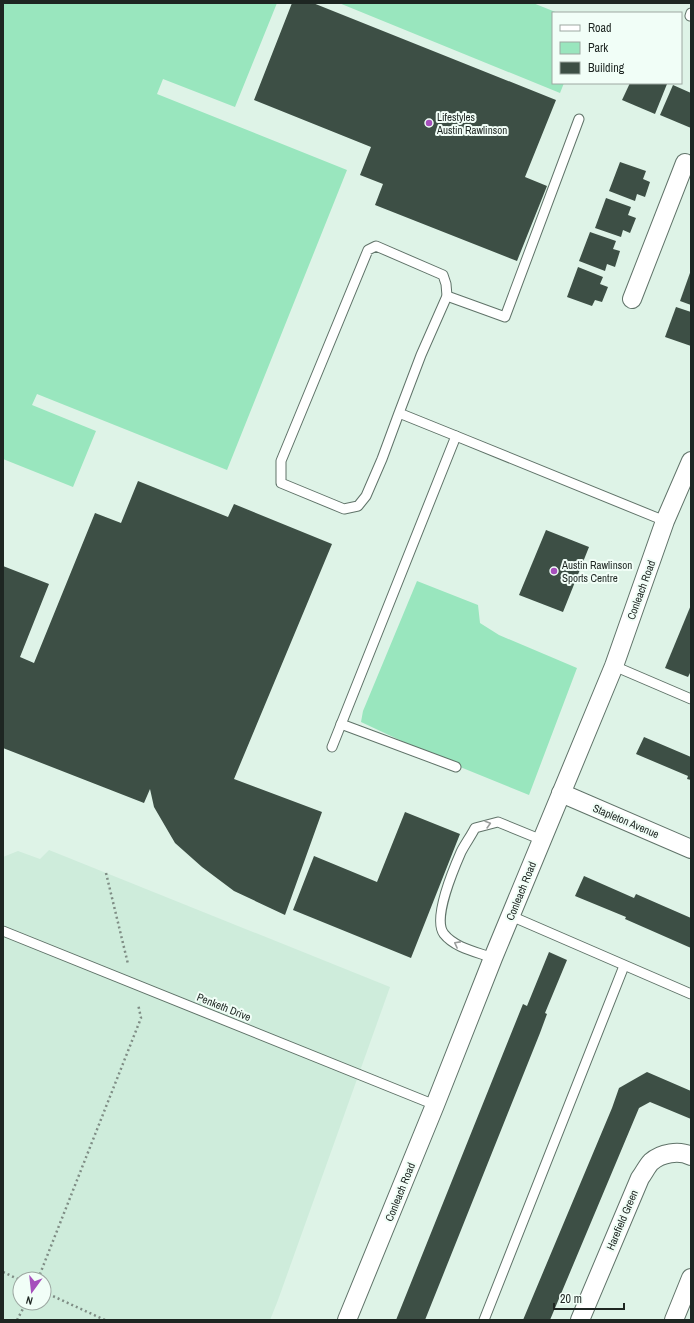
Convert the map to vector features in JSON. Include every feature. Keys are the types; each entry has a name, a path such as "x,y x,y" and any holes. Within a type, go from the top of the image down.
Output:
{"street":[{"path":"632,299 684,163 691,166"},
{"name":"Conleach Road","path":"347,1320 493,958 614,666 665,521 691,461"},
{"name":"Stapleton Avenue","path":"561,793 691,849"},
{"name":"Harefield Green","path":"580,1320 640,1178 651,1161 669,1152 687,1154 691,1156"},
{"path":"674,1320 691,1278"}],"lane":[{"path":"447,296 505,317 579,119"},
{"path":"376,246 443,275 446,284 447,296 421,355 399,413 366,496 358,506 344,509 281,482 281,461 368,250 376,246"},
{"path":"399,413 665,521"},
{"path":"332,747 456,436"},
{"path":"614,666 691,699"},
{"path":"341,724 456,767"},
{"path":"493,958 454,944 443,933 440,915 443,899 461,851 475,828 498,822 542,840"},
{"path":"511,916 691,994"},
{"name":"Penketh Drive","path":"3,931 435,1105"},
{"path":"484,1320 624,966"}],"path":[{"path":"41,1271 141,1018 106,873"},
{"path":"52,1296 105,1320"},
{"path":"17,1320 22,1311"}],"shaded area":[{"path":"49,850 390,987 270,1320 3,1320 3,857 18,851 40,859"}],"green space":[{"path":"3,3 277,3 235,107 163,79 157,94 347,170 227,470 37,394 32,405 96,431 73,487 3,459"},
{"path":"339,3 533,3 556,12 552,12 552,84 564,84 560,93"},
{"path":"417,581 478,605 480,623 499,635 577,668 529,795 438,758 361,722 363,711"}],"building":[{"name":"Lifestyles Austin Rawlinson","path":"292,3 313,3 556,100 525,177 547,186 517,261 375,205 383,184 360,175 371,147 254,100"},
{"path":"630,84 667,84 655,114 622,100"},
{"path":"673,85 691,93 691,128 660,115"},
{"path":"620,162 646,171 643,179 650,182 645,197 637,194 635,201 609,191"},
{"path":"606,198 631,207 628,215 636,218 630,233 623,230 621,237 595,228"},
{"path":"590,232 616,241 613,249 620,251 615,267 607,264 605,271 579,261"},
{"path":"578,267 603,277 600,284 608,287 602,302 595,300 592,306 567,297"},
{"path":"691,270 691,305 680,301"},
{"path":"676,307 691,312 691,346 665,337"},
{"path":"138,481 228,517 234,504 332,544 234,779 322,812 285,915 234,891 202,867 175,843 154,807 150,789 144,803 3,748 3,566 49,584 20,657 34,663 95,513 121,523"},
{"name":"Austin Rawlinson Sports Centre","path":"546,530 589,547 563,612 519,595"},
{"path":"691,605 691,671 688,677 665,668"},
{"path":"644,737 691,757 691,780 687,779 688,776 636,754"},
{"path":"405,812 460,834 411,958 293,910 314,856 377,882"},
{"path":"584,876 634,898 636,894 691,918 691,948 625,919 626,917 575,896"},
{"path":"549,952 567,960 545,1013 547,1014 540,1033 425,1320 396,1320 523,1004 527,1006"},
{"path":"647,1072 691,1091 691,1119 650,1102 639,1108 550,1320 523,1320 619,1088"}],"place":[{"name":"Lifestyles Austin Rawlinson","path":"429,123"},
{"name":"Austin Rawlinson Sports Centre","path":"554,571"}]}
